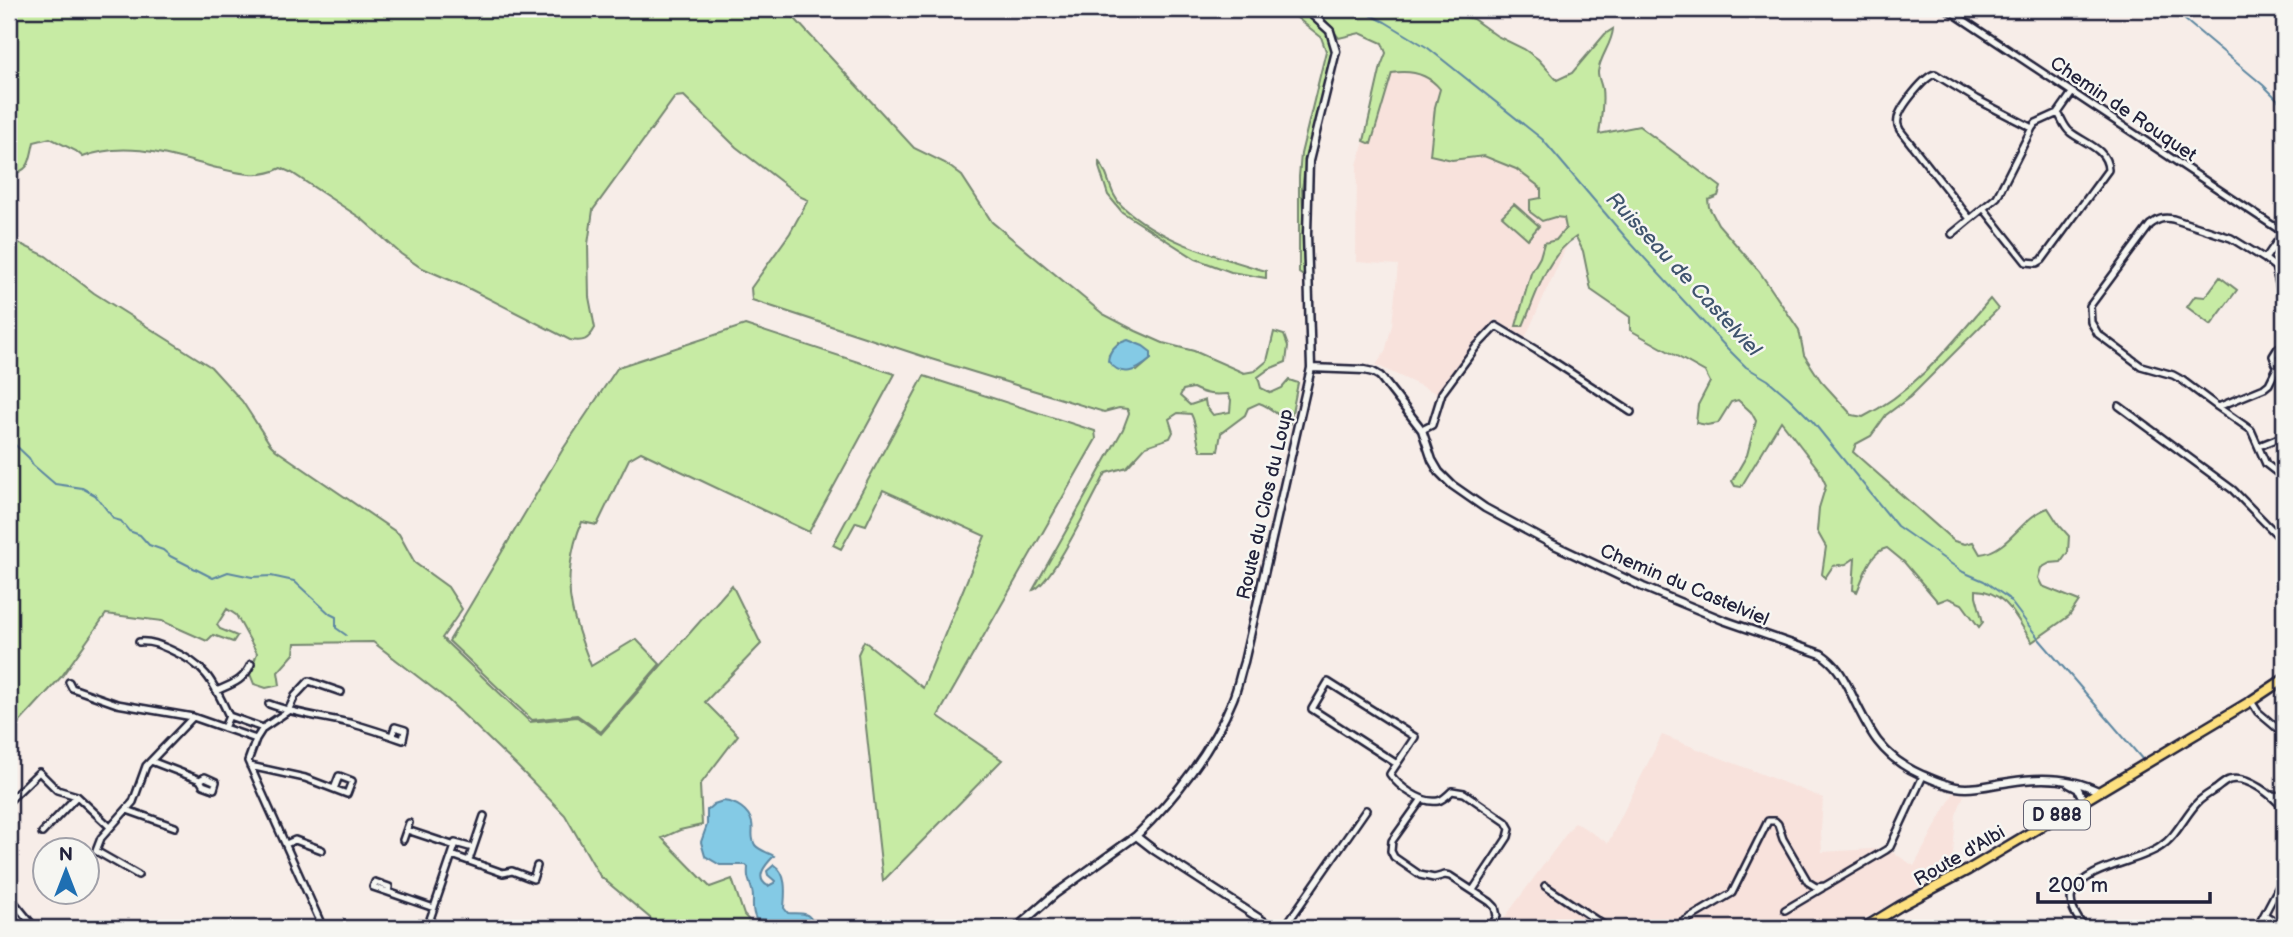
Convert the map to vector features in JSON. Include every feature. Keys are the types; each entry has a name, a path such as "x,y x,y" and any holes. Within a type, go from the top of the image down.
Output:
{"main road":[{"name":"D 888","path":"2251,701 2284,679"},
{"name":"Route d'Albi","path":"1864,928 1968,870 2251,701"}],"street":[{"name":"Route du Clos du Loup","path":"1016,928 1055,894 1136,836 1186,778 1219,727 1234,697 1311,368 1307,234 1309,161 1336,51 1330,31 1306,9"},
{"name":"Chemin de Rouquet","path":"1947,9 2284,233"},
{"path":"1970,219 1900,131 1898,119 1901,110 1926,77 1935,74 2032,128"},
{"path":"1952,234 1997,197 2032,128 2036,123 2058,113 2072,93"},
{"path":"1984,209 2026,262 2036,263 2042,260 2108,170 2102,153 2070,132 2058,113"},
{"path":"2284,306 2275,267 2265,259 2231,238 2165,218 2150,225 2090,306 2091,322 2098,334 2141,366 2182,380 2251,430 2266,464 2284,478"},
{"path":"2265,259 2284,233"},
{"path":"1422,430 1432,425 1442,393 1476,347 1496,326 1631,412"},
{"path":"2218,407 2269,384 2281,367 2273,359 2278,348 2284,347 2284,340"},
{"name":"Chemin du Castelviel","path":"1311,368 1373,372 1387,383 1422,430 1438,472 1464,495 1485,508 1548,542 1643,587 1723,620 1821,654 1840,672 1876,741 1893,758 1923,776 1966,788 2013,781 2061,780 2085,784 2098,791"},
{"path":"2119,406 2233,491 2284,542"},
{"path":"2259,446 2284,436"},
{"path":"139,642 150,641 198,664 212,681 229,716 263,728"},
{"path":"216,691 236,684 247,673 251,664"},
{"path":"323,928 248,761 263,728 288,711 295,696 309,681 341,692"},
{"path":"69,682 72,688 117,704 193,717 256,739"},
{"path":"1397,764 1312,709 1328,682 1415,737 1397,764 1390,774 1395,781 1422,799 1437,801 1452,791 1458,791 1506,822 1510,829 1508,837 1473,890"},
{"path":"2251,701 2258,712 2284,734"},
{"path":"269,704 392,736"},
{"path":"224,728 229,716"},
{"path":"138,875 96,850 101,838 133,802 146,766 193,717"},
{"path":"151,761 200,780"},
{"path":"250,766 305,778 334,789"},
{"path":"9,801 39,772 57,789 77,796 110,827"},
{"path":"1785,910 1890,846 1923,776"},
{"path":"2061,780 2078,789 2083,799"},
{"path":"2084,928 2071,903 2073,893 2083,882 2103,868 2144,856 2162,846 2198,802 2225,782 2241,780 2271,795 2284,807"},
{"path":"2271,795 2284,796"},
{"path":"42,833 77,796"},
{"path":"1422,799 1392,841 1390,846 1394,857 1419,875 1434,878 1450,876 1473,890 1495,907 1497,916 1491,928"},
{"path":"127,810 175,827"},
{"path":"1284,928 1366,810"},
{"path":"469,860 484,816"},
{"path":"1673,928 1732,894 1768,821 1778,824 1783,839 1808,882 1816,887 1825,886"},
{"path":"403,840 410,822"},
{"path":"407,830 455,846"},
{"path":"1136,836 1274,928"},
{"path":"286,844 295,840 321,850"},
{"path":"427,928 456,843 473,848"},
{"path":"452,855 503,873 512,871 533,878 537,866"},
{"path":"2257,928 2284,877"},
{"path":"1545,886 1608,928"},
{"path":"388,892 434,908"},
{"path":"9,896 35,928"},
{"path":"2264,915 2284,927"}],"shaded area":[{"path":"1388,61 1447,82 1582,212 1525,338 1495,319 1440,395 1376,365 1385,352 1392,325 1398,265 1356,262 1357,165"},
{"path":"1662,735 1823,798 1822,852 1872,849 1891,851 1914,866 1954,792 1964,795 1956,815 1952,868 1849,928 1497,928 1575,822 1608,843"}],"green space":[{"path":"9,9 786,9 914,148 945,163 962,176 992,222 1103,314 1163,343 1194,351 1244,373 1255,371 1267,361 1274,332 1284,335 1288,346 1286,362 1258,377 1261,388 1271,393 1282,388 1289,380 1298,383 1290,423 1259,403 1248,408 1245,415 1221,433 1218,451 1201,451 1191,414 1178,413 1169,419 1173,432 1170,438 1146,446 1127,467 1106,473 1061,557 1041,584 1033,590 1123,429 1129,413 1127,409 1104,412 752,300 751,288 790,233 808,200 736,147 684,96 675,97 593,210 588,244 589,297 595,328 590,336 582,341 570,340 466,287 420,267 362,219 281,168 265,173 242,173 167,155 133,150 100,152 83,157 50,138 34,142 28,165 9,176","holes":["1119,342 1151,359 1137,371 1109,355","1193,388 1210,394 1228,394 1231,400 1230,412 1213,415 1205,400 1190,405 1180,396 1183,390"]},
{"path":"1286,9 1305,9 1326,31 1331,43 1331,60 1306,159 1302,189 1306,278 1299,273 1301,154 1326,51 1321,37"},
{"path":"1312,9 1445,9 1473,19 1497,36 1524,49 1538,59 1557,80 1572,73 1605,34 1613,29 1598,72 1603,100 1599,134 1639,126 1721,187 1718,196 1708,200 1718,224 1759,271 1799,330 1804,355 1821,381 1852,415 1863,417 1900,394 1932,365 1990,299 1998,309 1910,397 1886,415 1871,436 1856,444 1853,452 1954,541 1965,544 1973,542 1980,554 1999,547 2030,518 2048,508 2069,536 2068,552 2061,562 2050,563 2041,568 2038,578 2042,586 2079,601 2069,616 2032,642 2003,601 1996,595 1976,590 1983,622 1979,627 1962,604 1948,598 1938,602 1904,562 1887,548 1876,554 1857,592 1853,590 1855,558 1846,564 1833,566 1825,578 1822,574 1826,547 1817,531 1819,508 1826,485 1819,470 1781,421 1741,487 1735,486 1732,481 1747,455 1756,421 1751,412 1738,400 1731,402 1718,423 1696,423 1698,405 1710,382 1705,372 1630,330 1630,317 1591,290 1583,251 1576,237 1549,266 1523,326 1516,326 1531,273 1544,243 1556,240 1566,228 1564,218 1555,217 1542,221 1530,212 1530,200 1541,198 1541,188 1516,169 1484,156 1452,160 1430,155 1435,107 1440,89 1419,74 1392,73 1371,144 1364,141 1386,53 1382,43 1360,33 1339,38 1323,17"},
{"path":"1099,162 1118,201 1137,219 1190,246 1266,271 1266,278 1231,272 1196,259 1122,212 1108,195"},
{"path":"1514,204 1539,226 1528,239 1502,216"},
{"path":"9,240 46,256 94,293 211,367 242,401 276,450 399,534 415,563 448,587 462,609 442,638 530,722 577,717 601,734 732,585 761,644 705,702 738,735 700,785 702,825 662,838 710,887 732,879 744,915 756,928 662,928 600,876 565,815 517,766 448,700 373,642 295,643 294,654 278,672 280,685 266,688 254,684 250,674 257,653 236,615 227,609 217,625 237,636 233,642 213,635 207,641 162,621 106,614 62,676 9,734"},
{"path":"2220,277 2237,290 2211,325 2187,307 2195,296 2205,297"},
{"path":"745,325 895,374 809,532 641,452 629,459 597,525 582,522 571,564 570,598 591,666 636,639 660,664 601,732 577,715 532,720 449,641 563,449 618,367"},
{"path":"924,376 1095,431 1096,439 938,716 1002,760 883,881 858,654 864,641 923,688 985,536 883,490 866,525 856,522 841,549 833,545"}],"water":[{"path":"1128,340 1151,352 1151,359 1135,370 1119,370 1108,361 1110,354 1120,343"},
{"path":"723,801 737,805 748,814 755,845 774,856 761,875 764,883 768,886 774,883 767,871 774,865 782,874 785,885 784,908 788,913 808,916 812,921 811,928 784,928 785,923 780,921 756,919 748,867 720,865 705,856 701,842 707,825 707,810"}],"waterway":[{"name":"Ruisseau de Castelviel","path":"1358,9 1428,48 1542,139 1627,239 1726,347 1746,367 1768,380 1789,398 1813,422 1897,526 1963,572 1984,581 2008,598 2039,639 2143,760"},
{"path":"2172,9 2263,85 2284,106"},
{"path":"9,439 55,484 82,488 95,495 114,519 121,521 129,531 140,535 149,545 213,578 228,572 294,581 336,617 336,628 346,635"}]}
